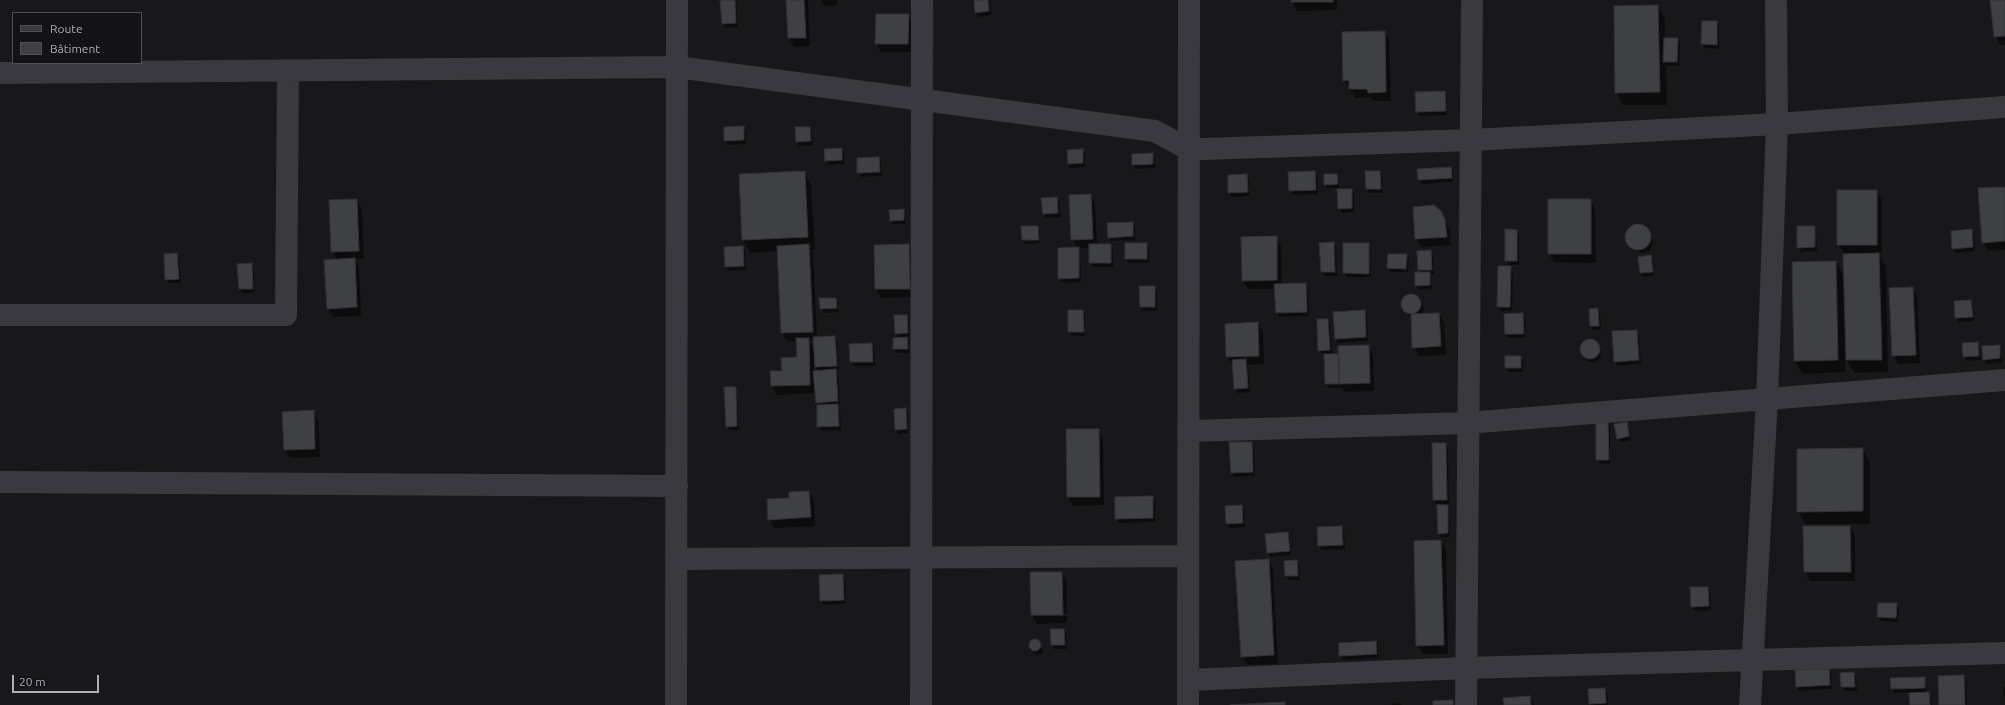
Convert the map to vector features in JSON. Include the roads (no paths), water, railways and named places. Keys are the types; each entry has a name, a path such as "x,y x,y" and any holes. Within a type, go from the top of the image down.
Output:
{"street":[{"path":"676,705 677,0"},
{"path":"922,0 922,705"},
{"path":"1188,0 1188,705"},
{"path":"1466,705 1467,423 1472,0"},
{"path":"1750,705 1754,660 1777,124 1776,0"},
{"path":"0,73 677,67 1155,131 1188,149 1471,140 1777,124 2005,108"},
{"path":"0,315 286,315 288,71"},
{"path":"1188,431 1467,423 2005,380"},
{"path":"0,482 676,486"},
{"path":"676,559 1188,556"},
{"path":"1188,680 1466,668 2005,653"}]}
